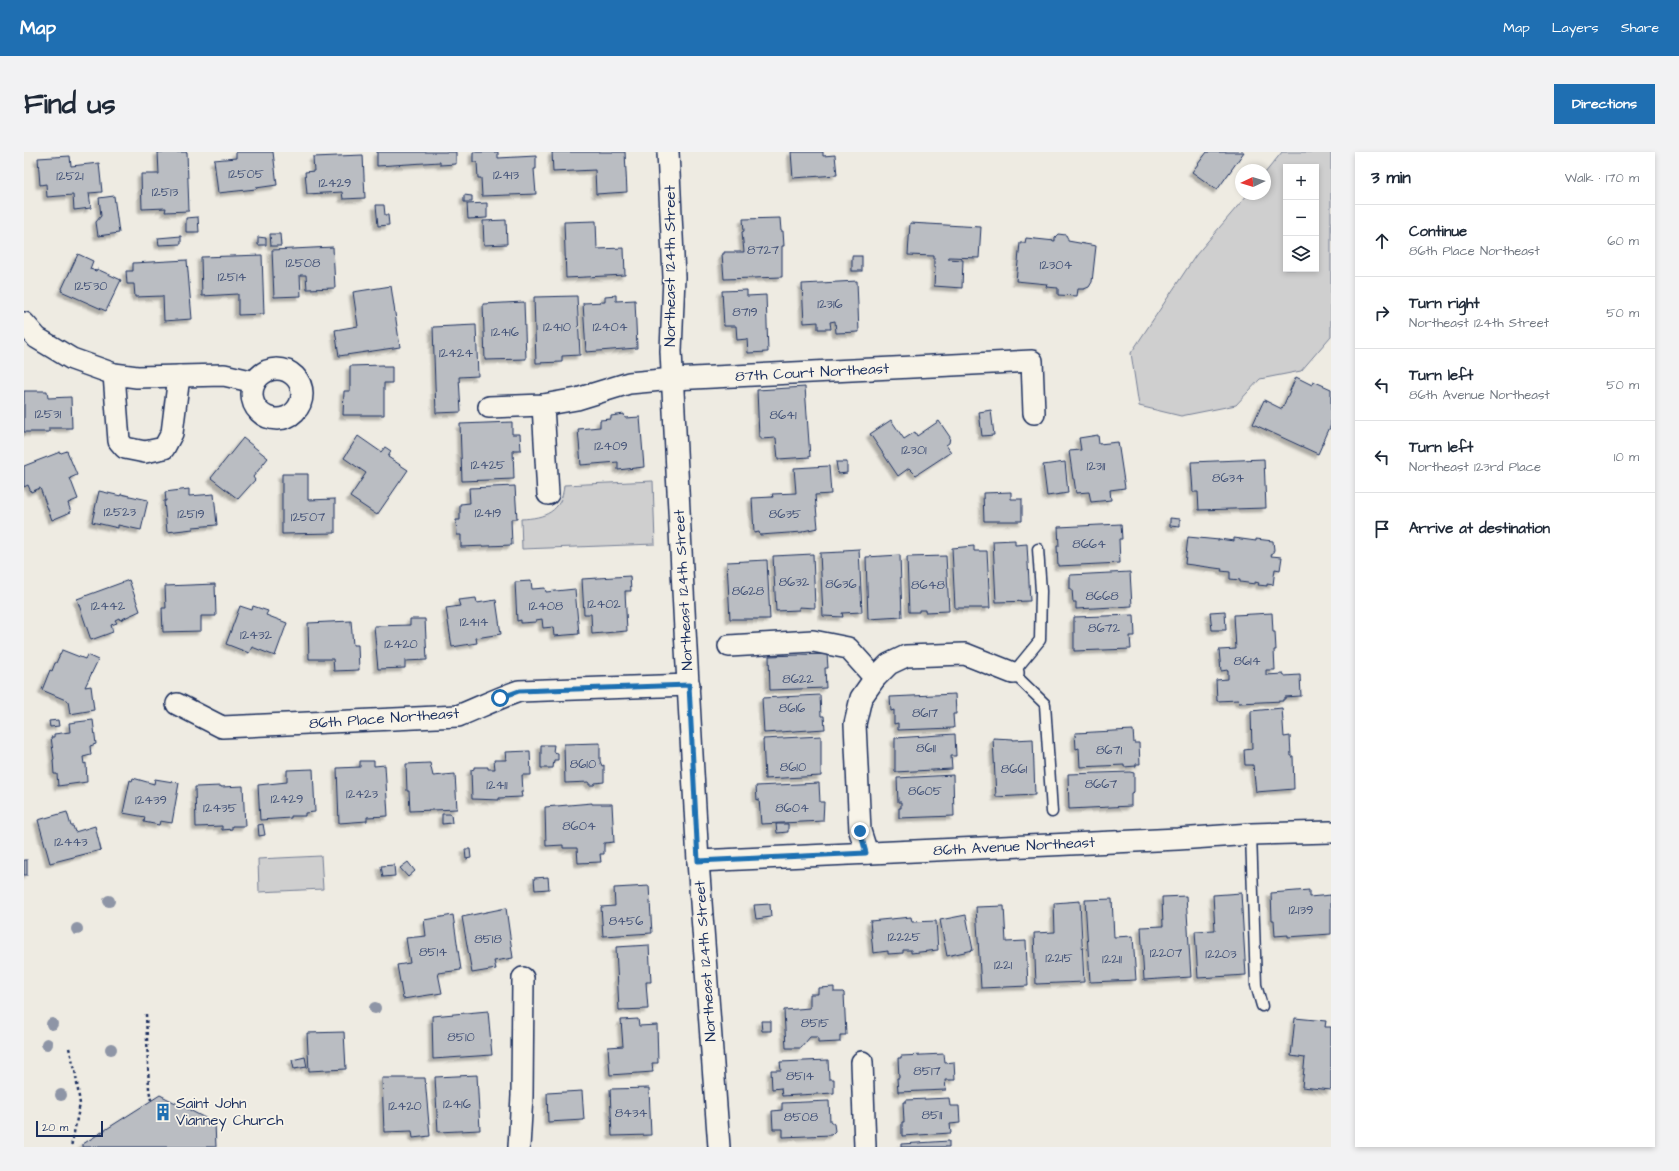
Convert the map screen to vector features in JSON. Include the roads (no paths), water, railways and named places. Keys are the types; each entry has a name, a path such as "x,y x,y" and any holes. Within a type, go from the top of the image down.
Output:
{"street":[{"name":"Northeast 124th Street","path":"668,152 674,277 671,351 672,379 698,861 719,1147"},
{"path":"24,323 37,338 72,359 114,374 137,377 224,375 255,382"},
{"name":"87th Court Northeast","path":"489,407 543,405 577,398 628,383 672,379 1032,361 1034,413"},
{"path":"114,374 119,441 124,448 145,452 164,448 172,433 179,376"},
{"path":"543,405 548,494"},
{"path":"729,646 813,641 848,648 875,678"},
{"path":"866,853 860,831 855,724 861,698 875,678 889,664 906,656 966,654 1013,673"},
{"name":"86th Place Northeast","path":"177,704 222,726 458,716 519,691 689,685"},
{"name":"86th Avenue Northeast","path":"698,861 1251,834 1331,832"},
{"path":"519,1147 522,1096 523,978"},
{"path":"862,1062 865,1147"}],"lane":[{"path":"1038,549 1041,591 1040,640 1013,673 1045,704 1052,812"},
{"path":"1251,834 1256,985 1262,1006"}],"place":[{"name":"Saint John Vianney Church","path":"163,1112"}]}
